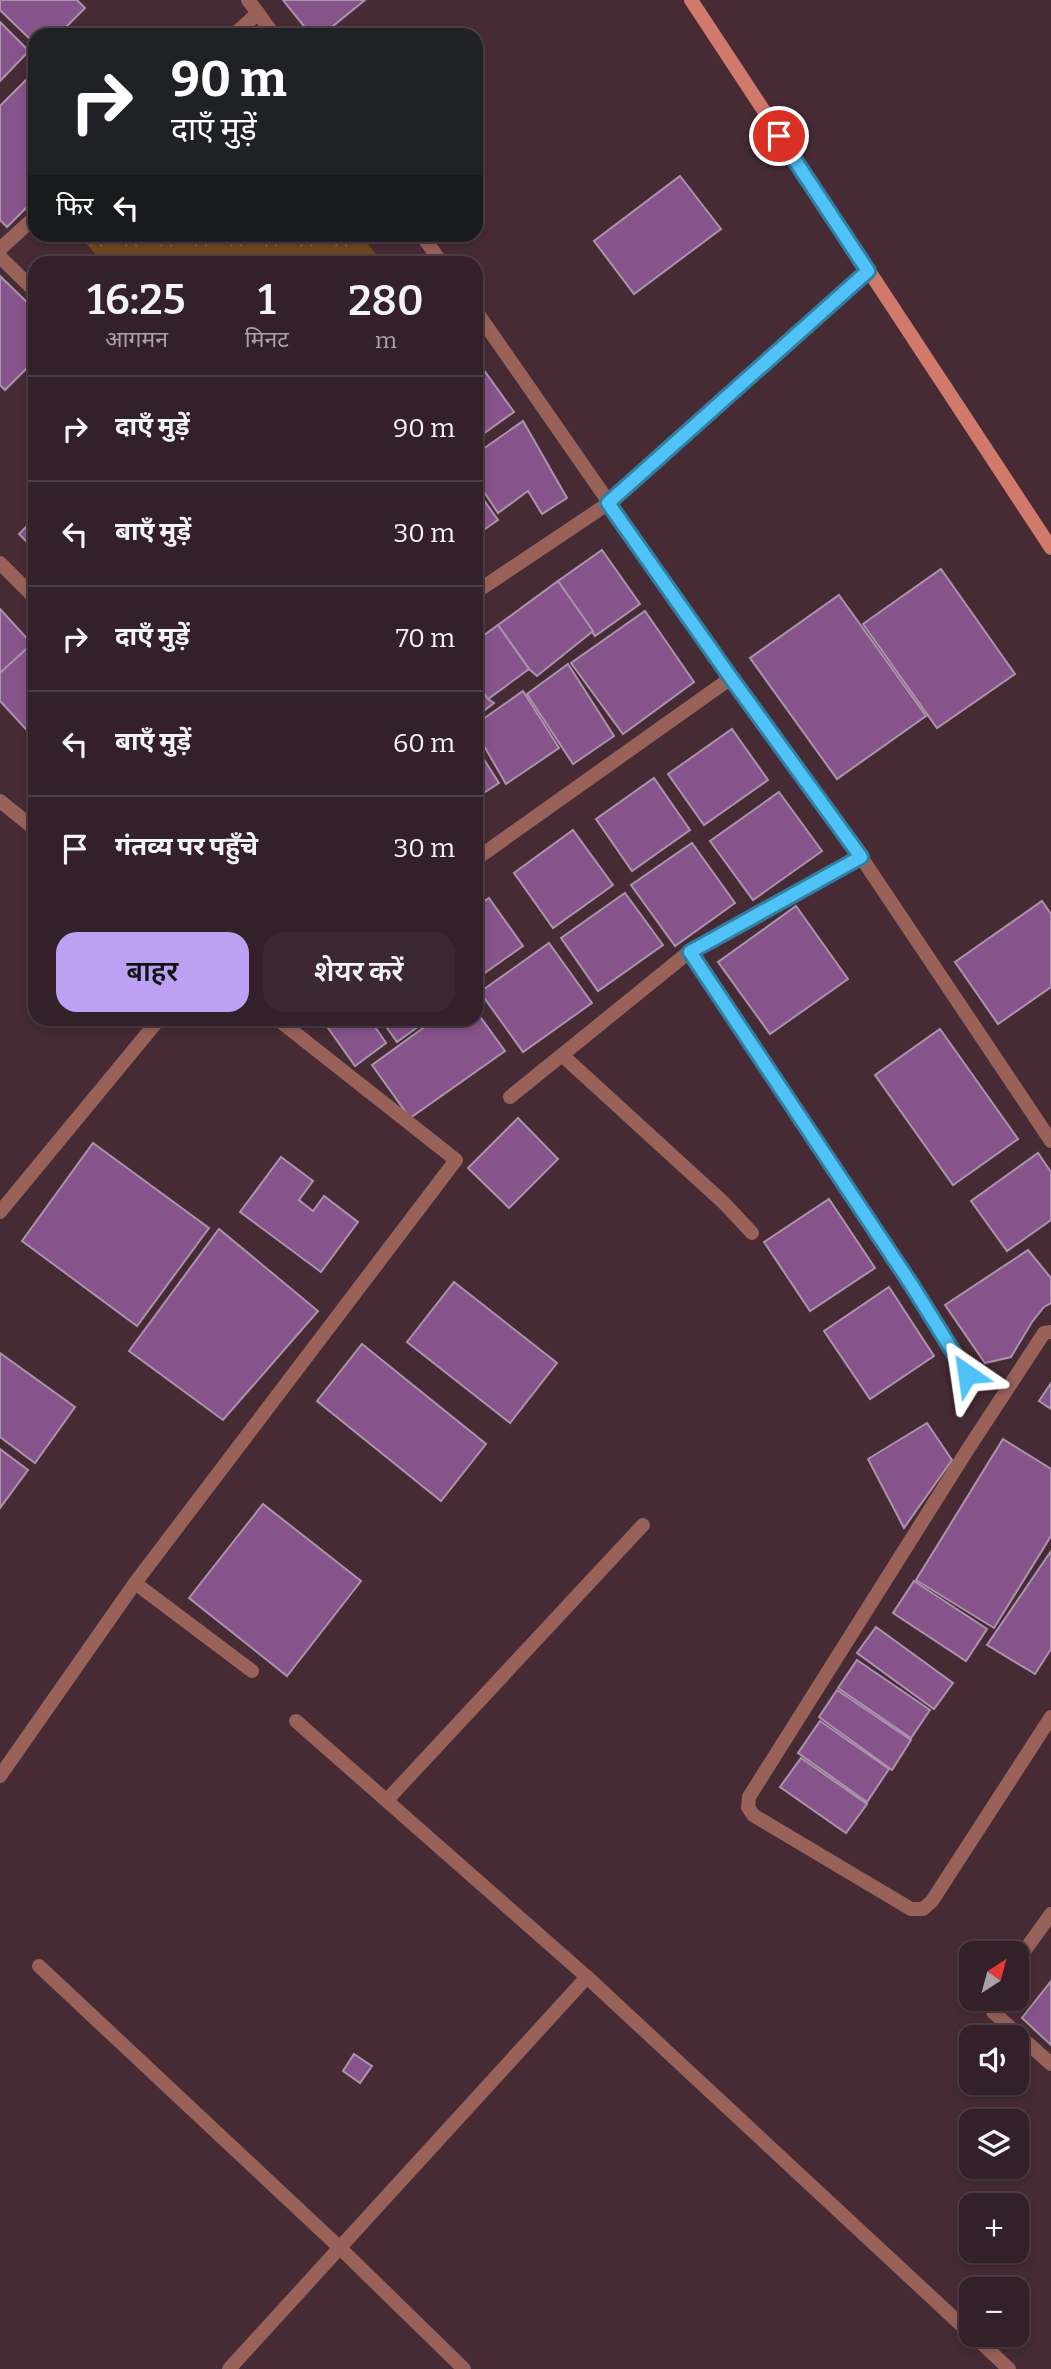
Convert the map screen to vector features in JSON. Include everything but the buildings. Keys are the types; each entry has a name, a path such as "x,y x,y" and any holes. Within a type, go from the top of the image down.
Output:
{"street":[{"path":"247,0 269,28"},
{"path":"691,0 1051,548"},
{"path":"242,28 258,13"},
{"path":"0,249 28,223"},
{"path":"0,257 28,283"},
{"path":"483,587 608,503 868,271"},
{"path":"483,321 731,678 861,857 1051,1140"},
{"path":"0,563 28,591"},
{"path":"483,854 731,678"},
{"path":"0,802 28,824"},
{"path":"510,1097 690,952 861,857"},
{"path":"690,952 967,1374"},
{"path":"0,1212 153,1026"},
{"path":"0,1776 135,1583 456,1160 286,1026"},
{"path":"562,1055 724,1203 751,1233"},
{"path":"1051,1332 1044,1333 968,1449 749,1797 748,1807 753,1815 911,1909 923,1909 932,1901 1051,1717"},
{"path":"387,1800 643,1525"},
{"path":"135,1583 252,1671"},
{"path":"296,1721 587,1977 959,2322"},
{"path":"1029,1944 1051,1914"},
{"path":"39,1966 339,2247 464,2369"},
{"path":"229,2369 587,1977"},
{"path":"994,2011 1051,2064"},
{"path":"986,2347 1009,2369"}],"green space":[{"path":"84,242 366,242 377,256 97,256"}],"route":[{"path":"779,136 868,271 608,503 861,857 690,952 911,1284 967,1374"}]}
